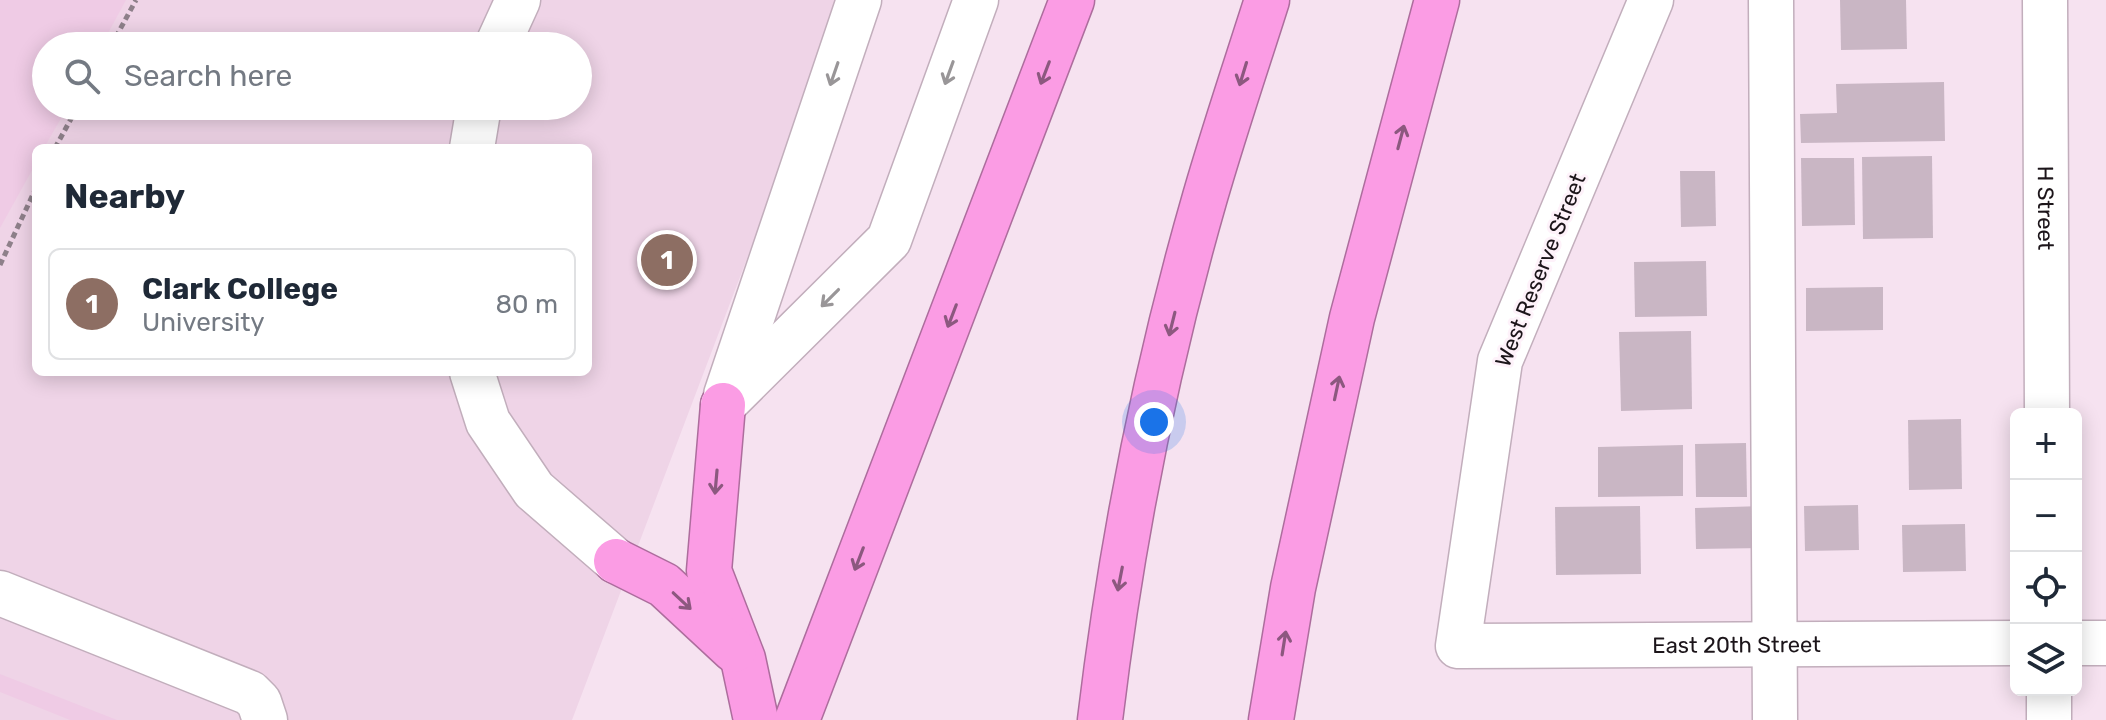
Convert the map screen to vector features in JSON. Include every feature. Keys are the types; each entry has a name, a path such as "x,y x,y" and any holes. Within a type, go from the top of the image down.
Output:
{"highway":[{"path":"797,720 1072,0"},
{"path":"1100,720 1110,632 1158,383 1205,198 1267,0"},
{"path":"1271,720 1293,588 1352,318 1437,0"},
{"path":"1424,55 1460,0"},
{"path":"723,405 709,571 743,659 756,720"},
{"path":"616,561 664,585 743,659"}],"street":[{"path":"503,32 518,0"},
{"path":"723,405 859,0"},
{"path":"723,405 889,240 976,0"},
{"name":"West Reserve Street","path":"1458,646 1500,361 1651,0"},
{"path":"1771,0 1775,720"},
{"name":"H Street","path":"2045,0 2047,408"},
{"path":"473,144 477,120"},
{"path":"473,376 488,422 534,490 616,561"},
{"path":"0,593 250,693 259,702 265,720"},
{"name":"East 20th Street","path":"1458,646 2010,643"},
{"path":"2082,643 2106,643"},
{"path":"2049,696 2049,720"}],"path":[{"path":"119,32 136,0"},
{"path":"57,144 70,120"},
{"path":"0,265 32,197"}],"shaded area":[{"path":"0,0 845,0 572,720 0,720"},
{"path":"0,0 126,0 109,32 32,32 32,120 60,120 46,144 32,144 32,170 0,228"},
{"path":"0,674 117,720 70,720 0,692"}],"building":[{"path":"1840,0 1906,0 1907,49 1841,50"},
{"path":"1944,82 1945,141 1801,143 1800,114 1837,113 1836,84"},
{"path":"1932,156 1933,238 1863,239 1862,157"},
{"path":"1801,158 1854,158 1855,225 1802,226"},
{"path":"1680,171 1715,171 1716,226 1681,227"},
{"path":"1706,261 1707,316 1635,317 1634,262"},
{"path":"1883,287 1883,330 1806,331 1806,288"},
{"path":"1691,331 1692,409 1621,411 1619,332"},
{"path":"1961,419 1962,489 1909,490 1908,420"},
{"path":"1746,443 1747,497 1696,497 1695,444"},
{"path":"1683,445 1683,496 1598,497 1598,447"},
{"path":"1858,505 1859,550 1805,551 1804,506"},
{"path":"1640,506 1641,574 1556,575 1555,507"},
{"path":"1764,506 1764,548 1696,549 1695,508"},
{"path":"1965,524 1966,571 1903,572 1902,525"}],"place":[{"name":"Clark College","path":"667,260"}]}
